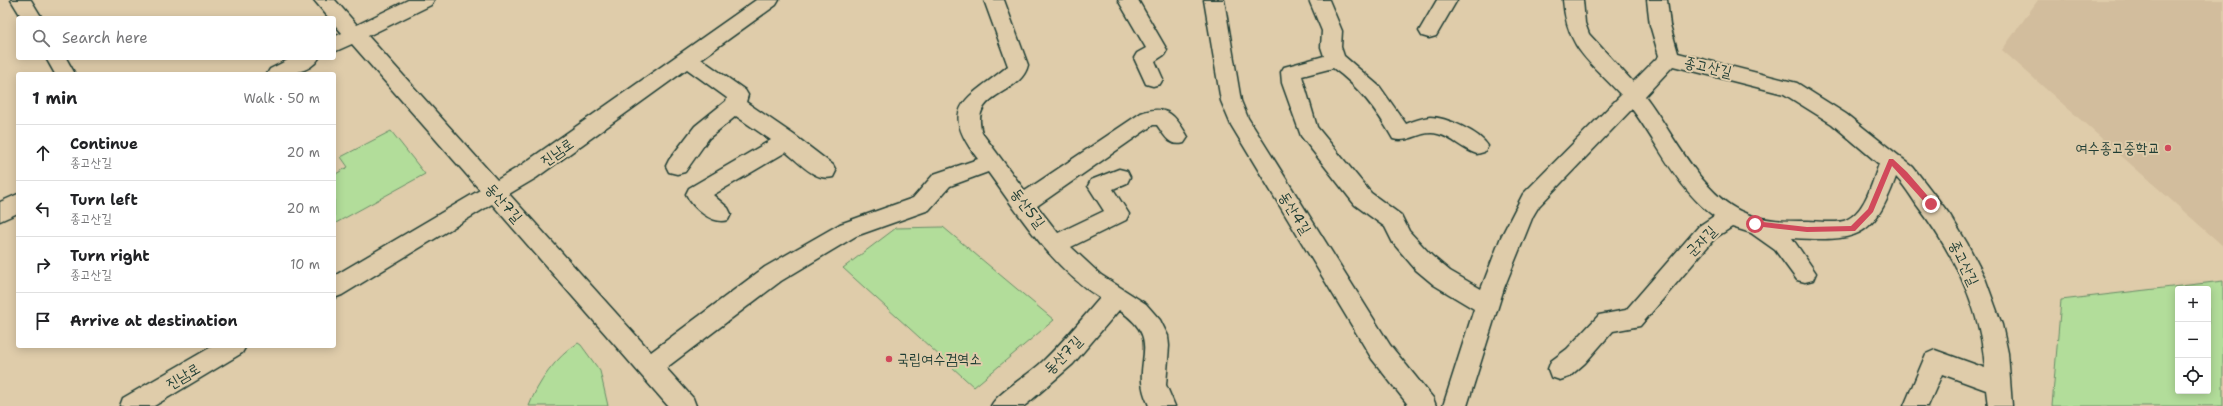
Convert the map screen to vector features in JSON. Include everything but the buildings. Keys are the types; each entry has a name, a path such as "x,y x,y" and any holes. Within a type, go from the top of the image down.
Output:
{"street":[{"path":"21,0 31,16"},
{"name":"동산7길","path":"324,0 684,406"},
{"path":"336,44 424,0"},
{"name":"진남로","path":"336,287 495,193 562,149 769,0"},
{"name":"동산5길","path":"994,0 1018,65 1017,69 979,98 971,108 966,120 972,136 1056,244 1086,275 1135,308 1153,328 1157,348 1152,383 1163,406"},
{"path":"1128,0 1157,50 1144,58 1153,79"},
{"name":"동산4길","path":"1214,0 1231,101 1238,120 1381,352 1424,406"},
{"path":"1318,0 1332,31 1331,47 1336,60 1359,76 1393,119 1400,133 1405,134 1413,129 1426,125 1440,125 1477,146"},
{"path":"1429,31 1448,0"},
{"name":"군자길","path":"1560,369 1576,356 1607,322 1632,319 1707,232 1731,216 1701,192 1633,95 1580,35 1573,0"},
{"path":"1455,406 1470,353 1487,305 1521,218 1531,200 1669,58 1660,25 1657,0"},
{"name":"종고산길","path":"1669,58 1790,88 1840,119 1905,174 1931,204 1959,249 1973,278 1990,325 1996,353 1999,394"},
{"path":"677,166 702,132 735,105 738,95 687,59"},
{"path":"57,60 64,72"},
{"path":"281,72 304,60"},
{"path":"1336,60 1291,72 1292,83 1308,130 1363,199 1393,221 1401,236 1424,263 1442,278 1487,305"},
{"path":"735,105 787,141 825,171"},
{"path":"1024,203 1148,118 1162,117 1177,138"},
{"path":"720,214 697,194 787,141"},
{"path":"1731,216 1755,224 1807,230 1853,229 1870,210 1891,161"},
{"path":"649,366 773,274 806,253 848,230 921,204 942,180 993,162"},
{"path":"1056,244 1118,214 1099,186 1119,177"},
{"path":"0,212 16,204"},
{"path":"1755,224 1783,244 1805,273"},
{"name":"동산7길","path":"1003,406 1014,400 1048,372 1116,296"},
{"name":"진남로","path":"132,406 231,348"},
{"name":"종고산길","path":"1916,406 1935,362 1999,394"}],"shaded area":[{"name":"여수종고중학교","path":"2038,0 2223,0 2223,246 2002,50"}],"green space":[{"path":"391,131 425,174 336,223 336,174 348,167 341,157"},
{"path":"943,227 1054,320 974,387 843,268 896,228"},
{"path":"2223,281 2223,406 2052,406 2061,300 2175,287 2175,394 2211,394 2211,286 2180,286"},
{"path":"578,343 600,371 608,406 529,406 537,388 555,363 562,355"}],"place":[{"name":"여수종고중학교","path":"2168,148"},
{"name":"국립여수검역소","path":"889,359"}],"route":[{"path":"1755,224 1807,230 1853,229 1861,222 1870,210 1891,161 1905,174 1931,204"}]}
